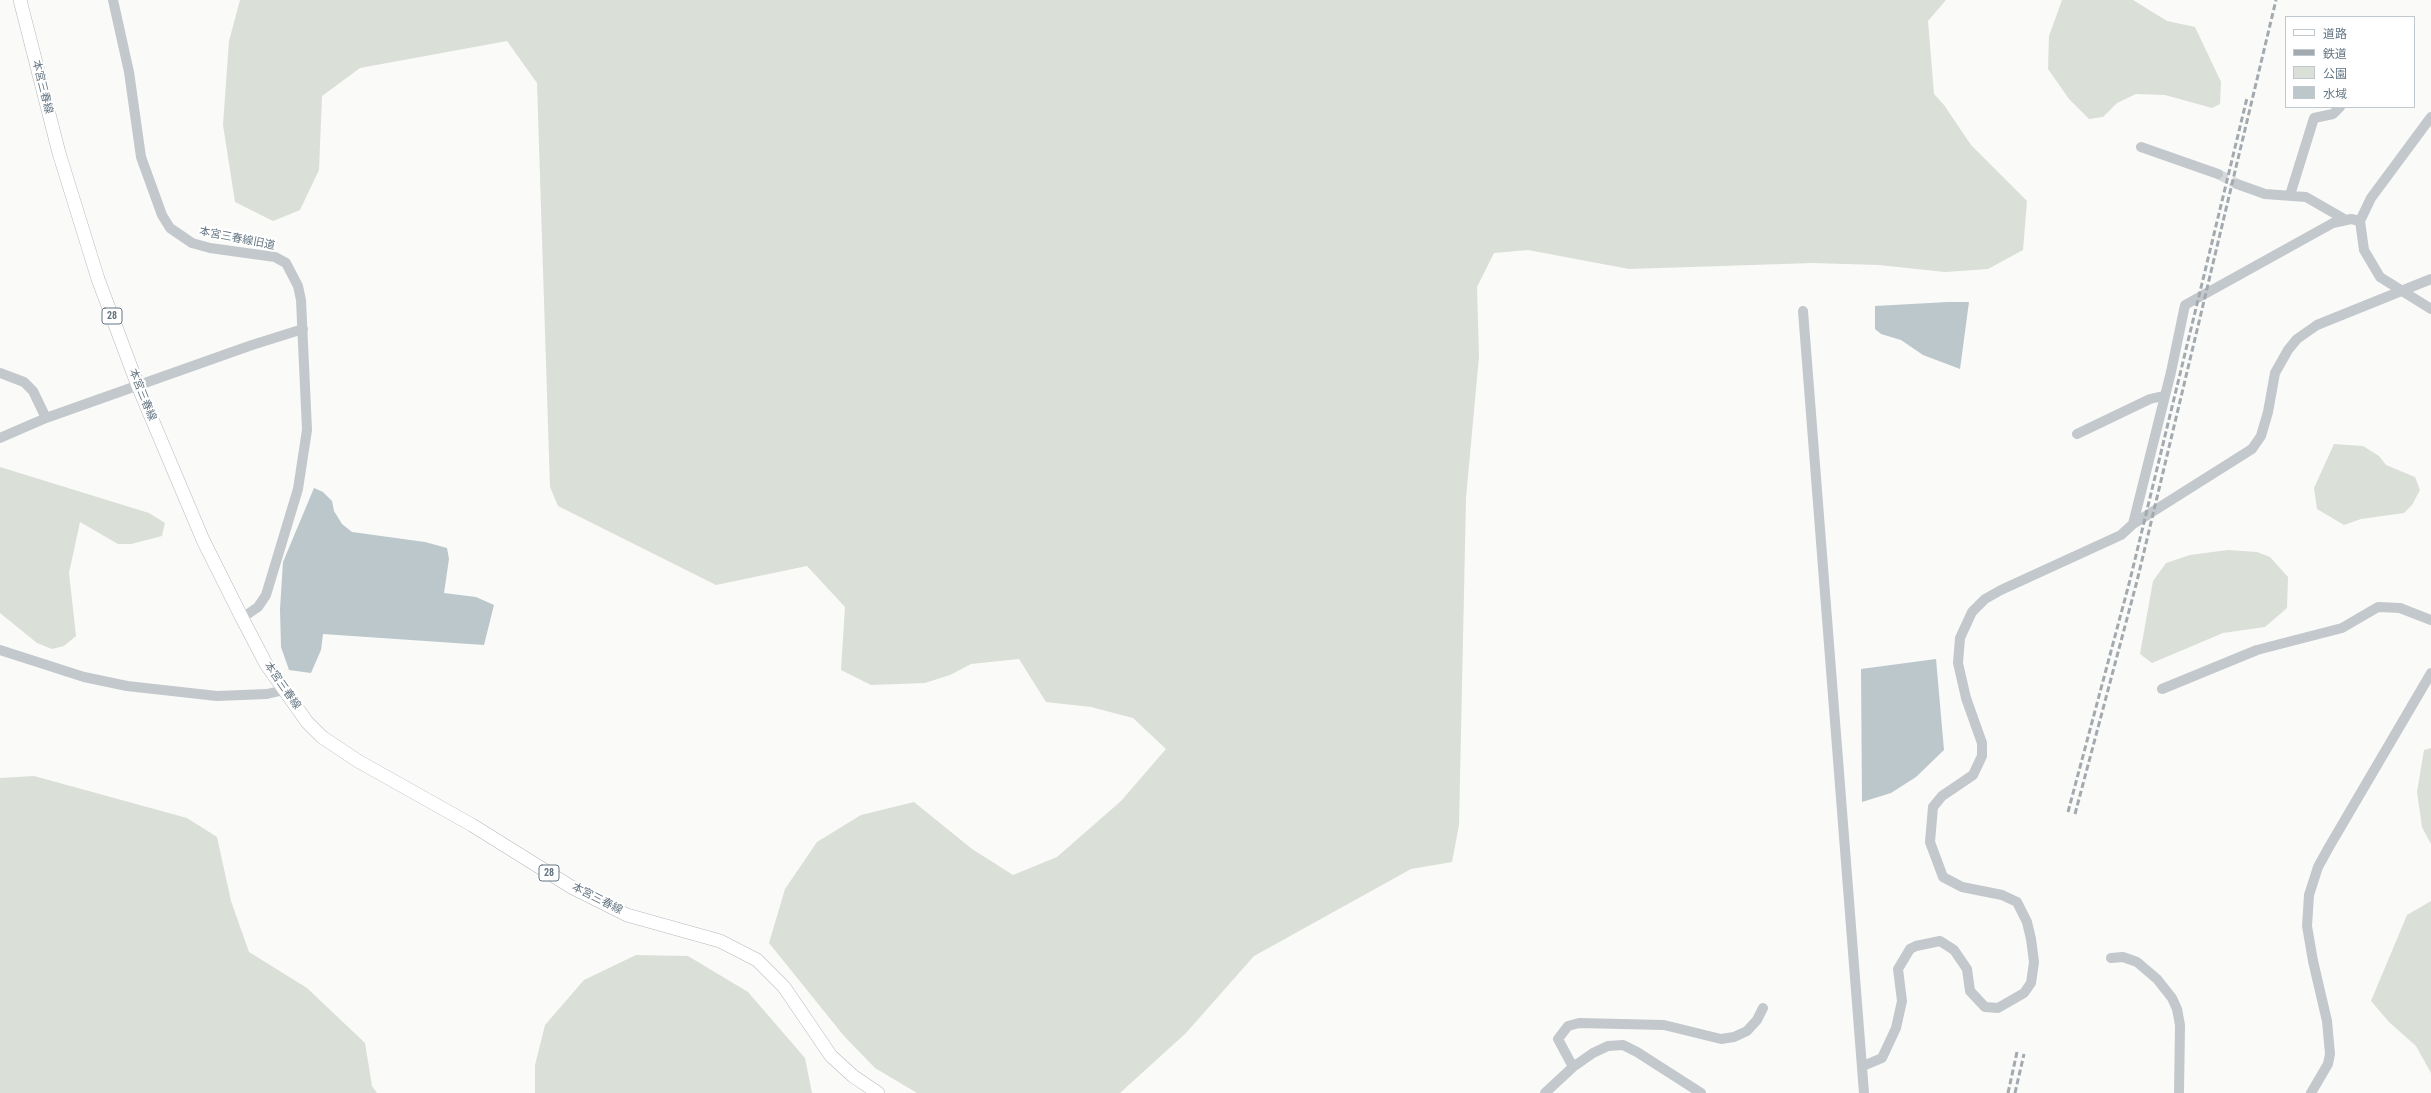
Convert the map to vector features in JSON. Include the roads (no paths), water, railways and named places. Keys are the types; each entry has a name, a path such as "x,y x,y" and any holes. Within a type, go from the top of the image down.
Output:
{"main road":[{"name":"本宮三春線","path":"20,0 59,153 98,279 138,386 203,540 242,618 266,664 307,722 322,736 382,776 472,825 573,888 627,915 720,941 757,960 784,988 831,1056 853,1076 878,1093"}],"street":[{"name":"本宮三春線旧道","path":"113,0 129,72 141,157 162,215 170,228 192,243 210,248 275,257 286,263 298,286 301,300 307,430 298,489 266,595 258,607 242,618"},
{"path":"2290,195 2314,118 2333,114 2339,108"},
{"path":"2431,117 2371,198 2360,221 2360,234 2369,261 2380,277 2431,309"},
{"path":"2141,147 2218,174"},
{"path":"2237,184 2255,192 2306,197 2346,220"},
{"path":"2133,524 2163,396 2171,372 2184,305 2328,226 2346,220 2360,221"},
{"path":"1863,1066 1882,1058 1896,1028 1902,1001 1898,968 1910,949 1916,946 1940,941 1954,950 1967,969 1970,991 1985,1007 1998,1008 2024,993 2031,983 2034,962 2031,939 2027,922 2017,902 2002,895 1962,887 1943,877 1930,842 1933,807 1942,796 1973,776 1982,756 1982,743 1966,698 1958,663 1960,638 1972,612 1985,599 2122,535 2133,524 2252,449 2261,436 2268,412 2275,373 2288,350 2298,339 2317,325 2431,280"},
{"path":"1803,311 1864,1093"},
{"path":"0,438 46,418 252,345 303,329"},
{"path":"0,373 24,382 33,391 46,418"},
{"path":"2077,434 2150,399 2163,396"},
{"path":"2162,689 2257,650 2342,628 2378,607 2400,608 2431,620"},
{"path":"0,650 68,673 127,686 217,696 267,694 284,690"},
{"path":"2311,1093 2324,1071 2330,1054 2327,1021 2308,933 2306,912 2309,896 2318,867 2431,673"},
{"path":"2111,958 2123,957 2137,962 2157,979 2172,998 2177,1009 2180,1025 2179,1093"},
{"path":"1573,1067 1558,1039 1568,1026 1579,1023 1664,1025 1722,1039 1734,1037 1747,1031 1757,1020 1763,1008"},
{"path":"1545,1093 1573,1067 1608,1046 1623,1045 1638,1052 1701,1093"}],"water":[{"path":"1969,302 1960,369 1923,355 1901,340 1881,334 1875,329 1875,306"},
{"path":"314,488 323,492 332,501 334,511 342,524 352,532 425,542 447,548 449,559 444,593 476,597 494,605 484,645 323,634 321,650 311,673 289,670 281,647 280,609 283,562"},
{"path":"1936,659 1944,750 1916,777 1891,793 1862,802 1861,669"}],"tunnel":[{"path":"2218,174 2237,184"}],"railway":[{"path":"2075,814 2137,581 2276,0"},
{"path":"2068,812 2130,580 2247,98"},
{"path":"2008,1093 2017,1052"},
{"path":"2015,1093 2024,1054"}]}
